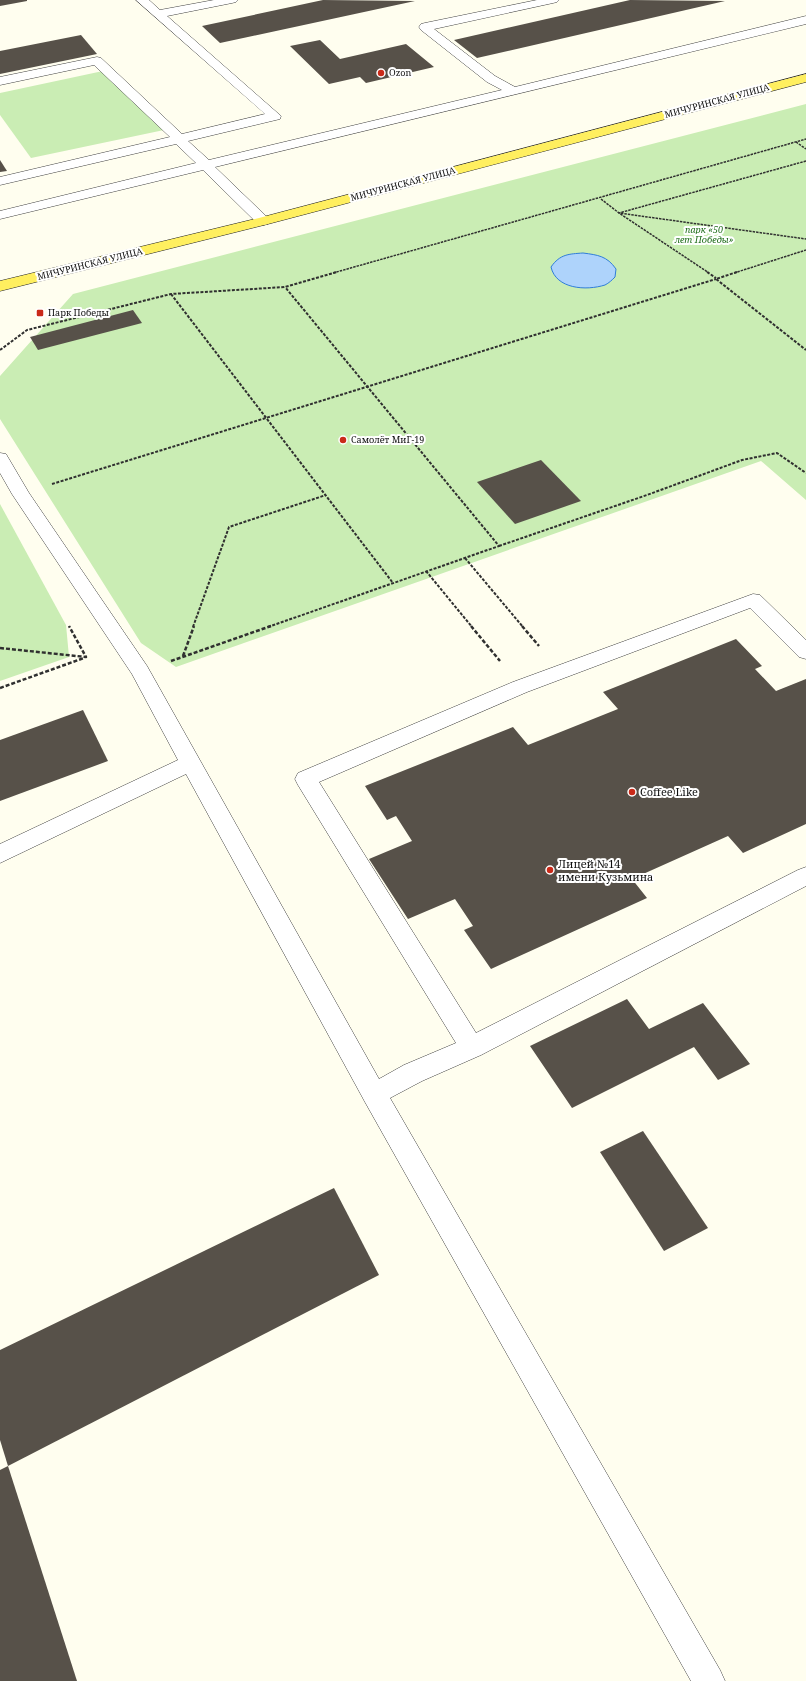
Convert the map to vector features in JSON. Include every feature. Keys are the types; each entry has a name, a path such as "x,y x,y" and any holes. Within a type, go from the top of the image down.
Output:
{"main road":[{"name":"МИЧУРИНСКАЯ УЛИЦА","path":"0,286 263,221 806,78"}],"street":[{"path":"0,181 179,140 275,116 142,0"},
{"path":"158,14 232,0"},
{"path":"514,91 491,79 425,27 553,0"},
{"path":"0,215 806,20"},
{"path":"0,81 97,61 263,221"},
{"path":"0,458 21,494 140,671 374,1094 709,1681"},
{"path":"472,1047 306,780 520,687 753,600 806,652"},
{"path":"0,854 191,763"},
{"path":"374,1094 413,1073 472,1047 806,876"}],"path":[{"path":"0,350 27,330 171,294 285,287 601,199 806,139"},
{"path":"796,142 806,149"},
{"path":"619,213 806,161"},
{"path":"601,199 619,213 716,278 806,350"},
{"path":"619,213 806,239"},
{"path":"21,494 806,250"},
{"path":"285,287 500,546"},
{"path":"171,294 394,583"},
{"path":"140,671 647,495 742,460 777,453 806,474"},
{"path":"183,657 229,527 326,495"},
{"path":"464,558 560,671"},
{"path":"426,571 520,687"},
{"path":"67,623 86,657"},
{"path":"0,648 86,657"},
{"path":"0,688 86,657"}],"green space":[{"path":"103,71 164,130 31,158 0,115 0,93"},
{"name":"парк «50 лет Победы»","path":"806,104 806,500 761,461 176,667 141,643 0,419 0,376 73,294"},
{"path":"0,504 66,625 69,657 0,681"}],"water":[{"path":"583,253 598,256 609,261 616,269 615,277 605,285 589,288 581,288 565,284 559,280 551,267 554,263 561,257"}],"building":[{"path":"0,0 27,0 27,1 0,6"},
{"path":"323,0 415,1 220,43 202,26"},
{"path":"630,0 725,1 477,58 454,40"},
{"path":"81,35 97,54 0,74 0,51"},
{"path":"320,40 340,59 406,44 434,67 366,83 360,77 329,84 290,46"},
{"path":"0,160 7,171 0,172"},
{"path":"133,310 142,323 38,350 30,337"},
{"path":"541,460 581,501 515,524 477,482"},
{"path":"736,639 762,666 755,669 776,691 806,679 806,824 743,853 728,836 632,879 647,898 491,969 464,930 473,926 455,899 408,919 369,859 412,841 396,816 387,820 365,786 513,727 528,745 618,709 603,692"},
{"path":"83,710 108,761 0,801 0,740"},
{"path":"627,999 649,1029 703,1003 750,1064 718,1080 694,1047 572,1108 530,1046"},
{"path":"643,1131 708,1228 664,1251 600,1152"},
{"path":"334,1188 379,1275 8,1466 0,1440 0,1350"},
{"path":"8,1466 77,1681 0,1681 0,1470"}],"place":[{"name":"Ozon","path":"381,73"},
{"name":"Парк Победы","path":"40,313"},
{"name":"Самолёт МиГ-19","path":"343,440"},
{"name":"Coffee Like","path":"632,792"},
{"name":"Лицей №14 имени Кузьмина","path":"550,870"}]}
